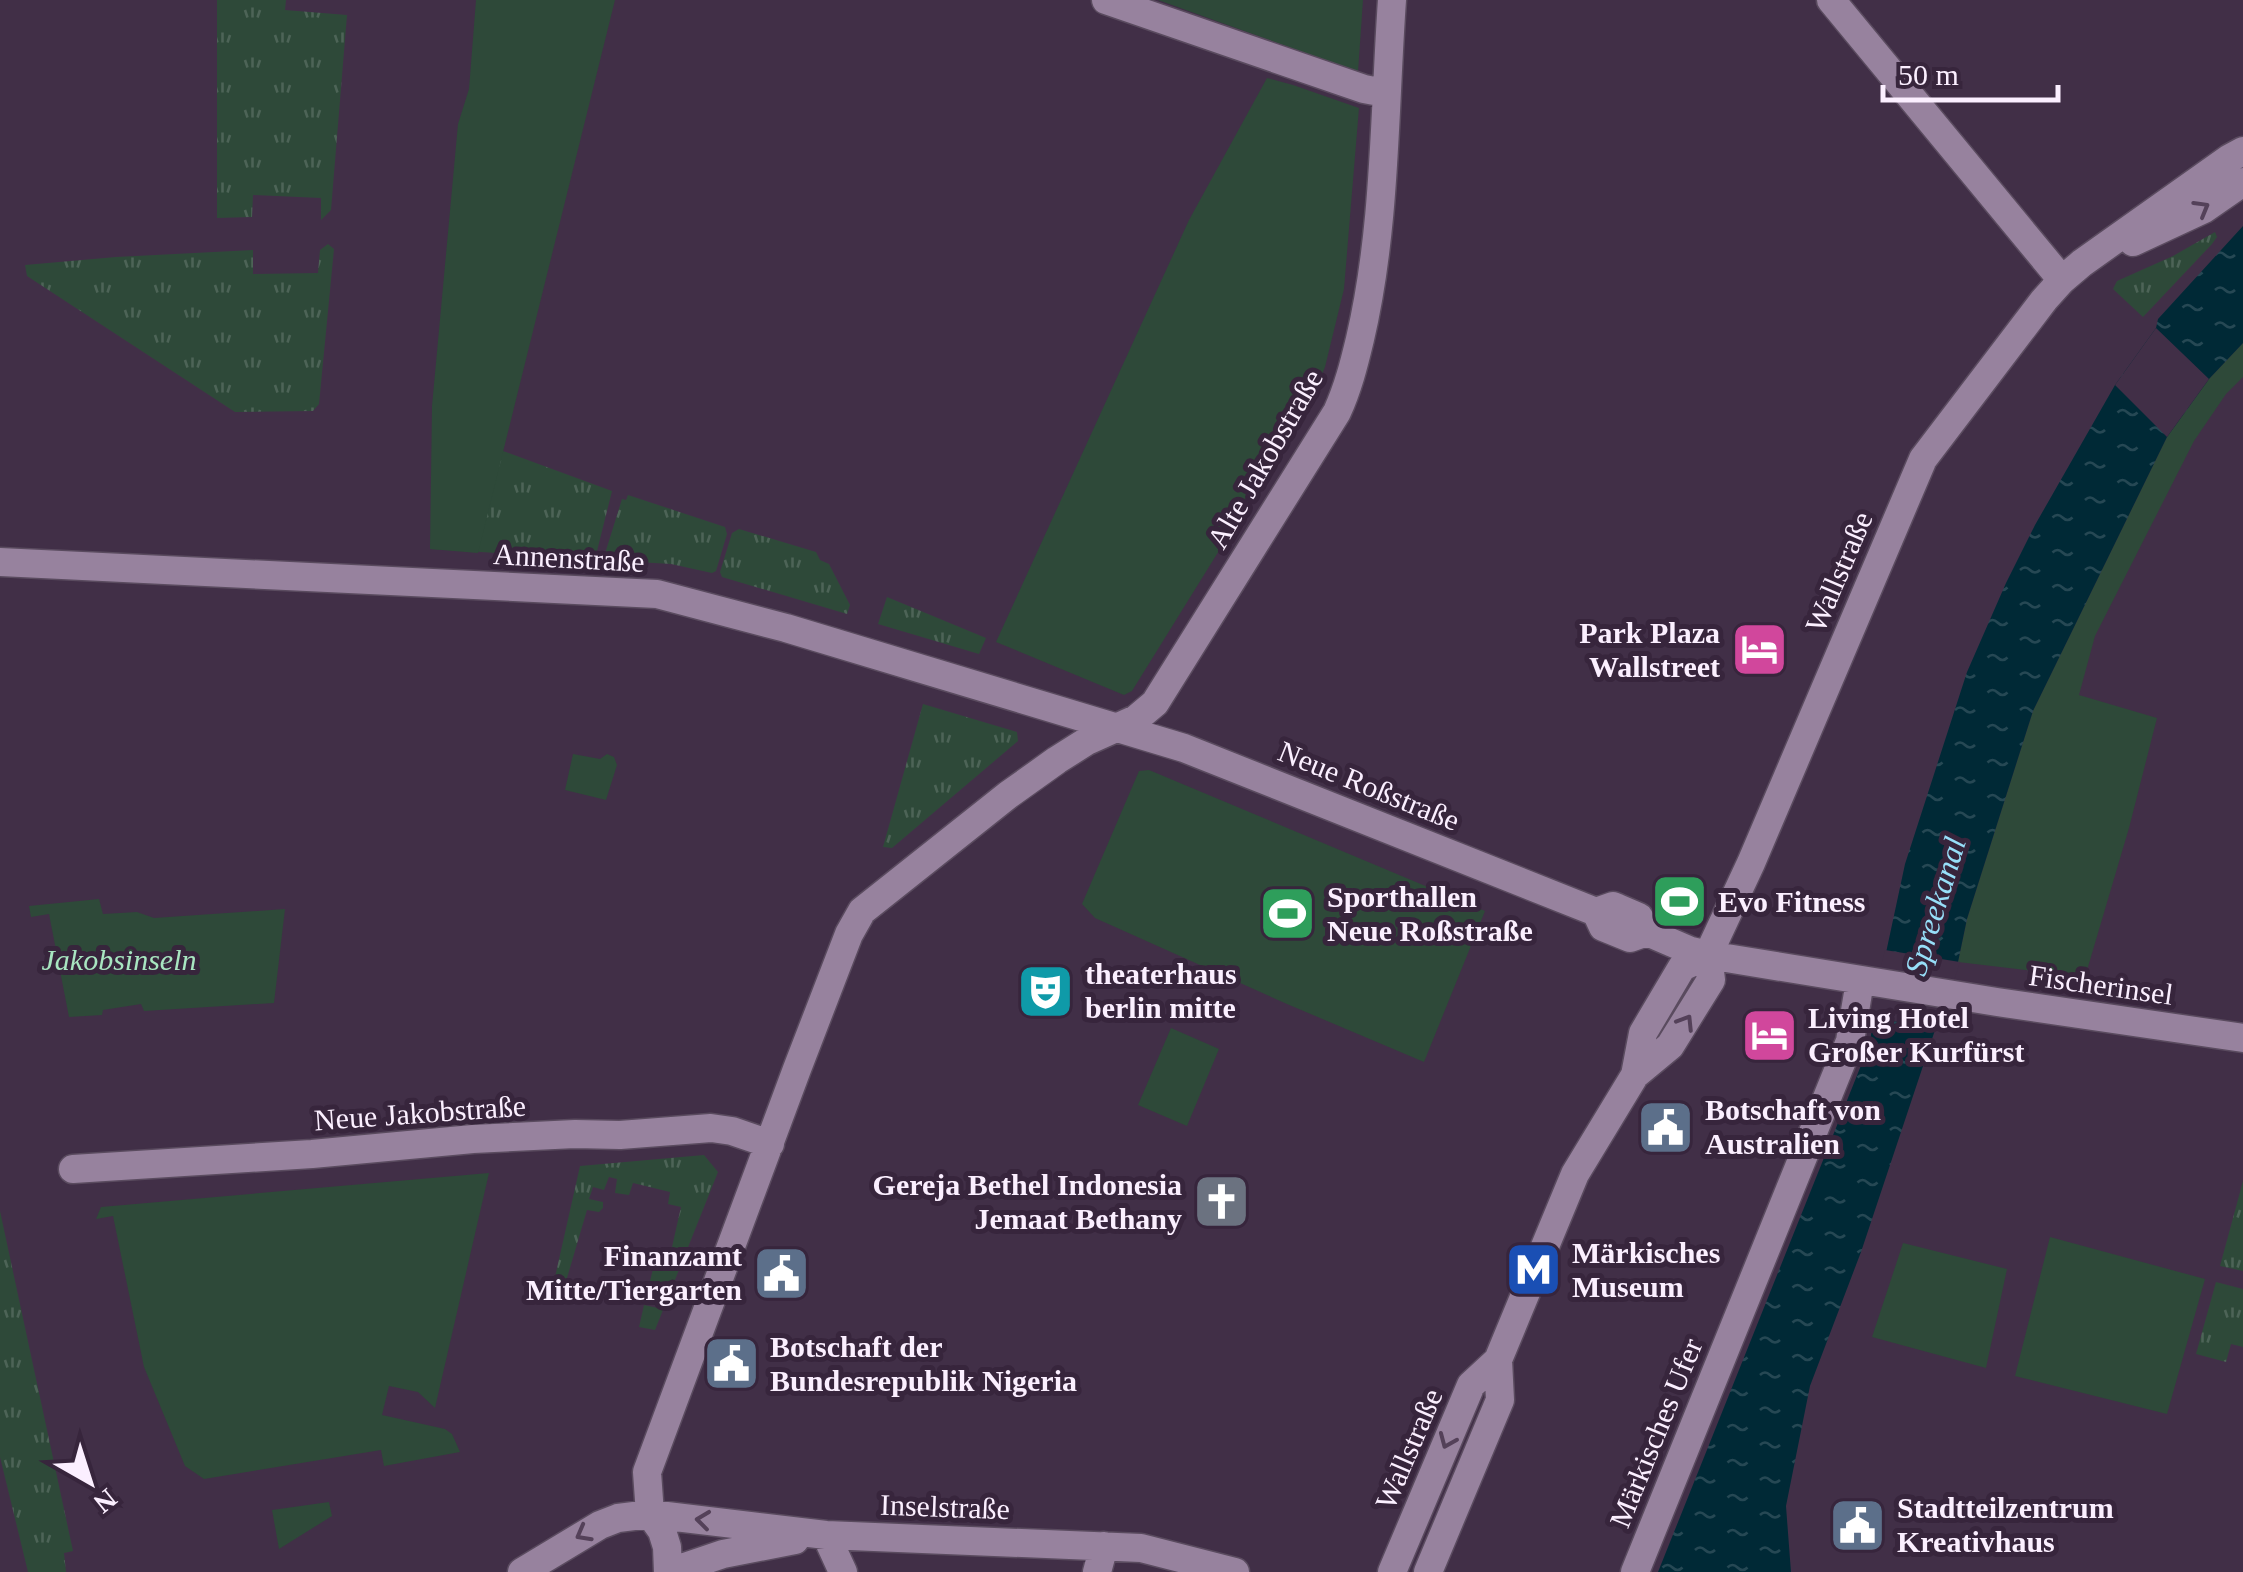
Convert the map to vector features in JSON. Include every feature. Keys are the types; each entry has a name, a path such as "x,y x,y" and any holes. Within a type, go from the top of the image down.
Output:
{"street":[{"path":"1106,0 1364,90 1385,93"},
{"name":"Alte Jakobstraße","path":"1116,728 1136,719 1161,695 1344,396 1367,308 1376,248 1392,0"},
{"path":"1831,0 2062,280"},
{"name":"Wallstraße","path":"1392,1572 1471,1385 1498,1360 1576,1174 1635,1076 1643,1033 1682,968 1708,955 1751,864 1924,459 2062,280 2243,152"},
{"name":"Wallstraße","path":"2094,256 2204,209 2243,182"},
{"name":"Annenstraße","path":"0,562 658,594 1116,728"},
{"path":"843,1572 826,1535 722,1554 669,1572 667,1546 650,1514 647,1472 862,911 1044,769 1087,741 1116,728"},
{"name":"Neue Roßstraße","path":"1116,728 1184,748 1596,912 1604,927 1630,938 1647,932 1708,955 1869,982"},
{"name":"Fischerinsel","path":"1869,982 2243,1038"},
{"name":"Märkisches Ufer","path":"1635,1572 1850,1040 1869,982"},
{"name":"Neue Jakobstraße","path":"73,1169 474,1139 711,1128 770,1144"},
{"name":"Wallstraße","path":"1428,1572 1500,1400 1498,1360"},
{"name":"Inselstraße","path":"522,1572 600,1525 650,1514 826,1535 1100,1559 1142,1548 1235,1572"}],"green space":[{"path":"217,0 286,0 285,10 347,15 331,210 321,220 321,198 253,195 252,217 217,218"},
{"path":"476,0 615,0 478,553 430,549 432,406 458,124 469,89"},
{"path":"1158,0 1363,0 1358,72"},
{"path":"1267,78 1359,108 1344,289 1325,367 1310,404 1132,691 1124,695 996,642 1189,220"},
{"path":"2215,232 2217,237 2212,244 2143,317 2113,289 2117,281"},
{"path":"328,244 334,249 319,404 313,411 235,412 27,276 25,265 253,250 253,274 318,273 320,250"},
{"path":"2243,343 2243,377 2226,394 2194,441 2095,636 2079,695 2157,718 2085,977 1958,962 1967,919 2033,711 2167,437 2209,379"},
{"path":"503,451 612,491 595,559 430,549"},
{"path":"628,495 725,527 727,534 716,571 603,560 622,499 626,500"},
{"path":"739,529 816,552 820,560 829,564 850,605 847,614 722,577 720,572 732,533"},
{"path":"887,597 986,638 979,654 878,624"},
{"path":"923,704 1017,732 1018,741 892,848 883,847"},
{"path":"573,754 600,759 607,754 614,757 617,765 606,800 565,790"},
{"name":"Sporthallen Neue Roßstraße","path":"1149,770 1485,911 1424,1062 1095,918 1082,904 1139,771"},
{"name":"Jakobsinseln","path":"99,899 103,914 137,912 154,918 285,909 274,1003 144,1011 141,1004 103,1010 102,1015 69,1017 49,914 31,917 29,906"},
{"path":"1171,1028 1219,1049 1187,1126 1138,1105"},
{"path":"704,1155 718,1172 655,1330 639,1327 644,1305 658,1308 664,1284 650,1281 653,1269 666,1271 670,1256 667,1254 681,1207 668,1204 670,1192 633,1183 629,1195 615,1193 617,1179 609,1177 604,1190 593,1187 589,1199 603,1202 603,1208 599,1212 587,1210 562,1295 553,1286 580,1166"},
{"path":"489,1173 435,1408 418,1392 389,1386 382,1415 445,1429 452,1434 460,1452 384,1466 381,1450 204,1479 185,1466 144,1367 113,1216 96,1219 101,1207"},
{"path":"2243,1181 2243,1271 2220,1266"},
{"path":"0,1211 73,1551 64,1553 66,1572 28,1572 0,1457"},
{"path":"2050,1237 2205,1279 2167,1414 2015,1376"},
{"path":"1903,1243 2007,1269 1986,1368 1872,1337"},
{"path":"2216,1282 2243,1289 2243,1347 2231,1344 2226,1362 2196,1354"},
{"path":"329,1502 332,1516 279,1549 272,1510"}],"water":[{"name":"Spreekanal","path":"2243,226 2243,343 2209,379 2167,437 2033,711 1967,919 1958,962 1861,1252 1810,1386 1786,1506 1791,1572 1658,1572 1870,1043 1905,864 1967,672 2035,525 2115,385 2156,328 2158,319"}],"pier":[{"path":"2156,328 2209,379 2167,437 2115,385"},
{"path":"1885,950 1960,962 1939,1027 1868,1018"}],"place":[{"name":"Park Plaza Wallstreet","path":"1759,650"},
{"name":"Evo Fitness","path":"1679,902"},
{"name":"Sporthallen Neue Roßstraße","path":"1288,914"},
{"name":"theaterhaus berlin mitte","path":"1046,991"},
{"name":"Living Hotel Großer Kurfürst","path":"1769,1035"},
{"name":"Botschaft von Australien","path":"1666,1127"},
{"name":"Gereja Bethel Indonesia Jemaat Bethany","path":"1221,1202"},
{"name":"Märkisches Museum","path":"1533,1270"},
{"name":"Finanzamt Mitte/Tiergarten","path":"781,1273"},
{"name":"Botschaft der Bundesrepublik Nigeria","path":"731,1364"},
{"name":"Stadtteilzentrum Kreativhaus","path":"1858,1525"}]}
